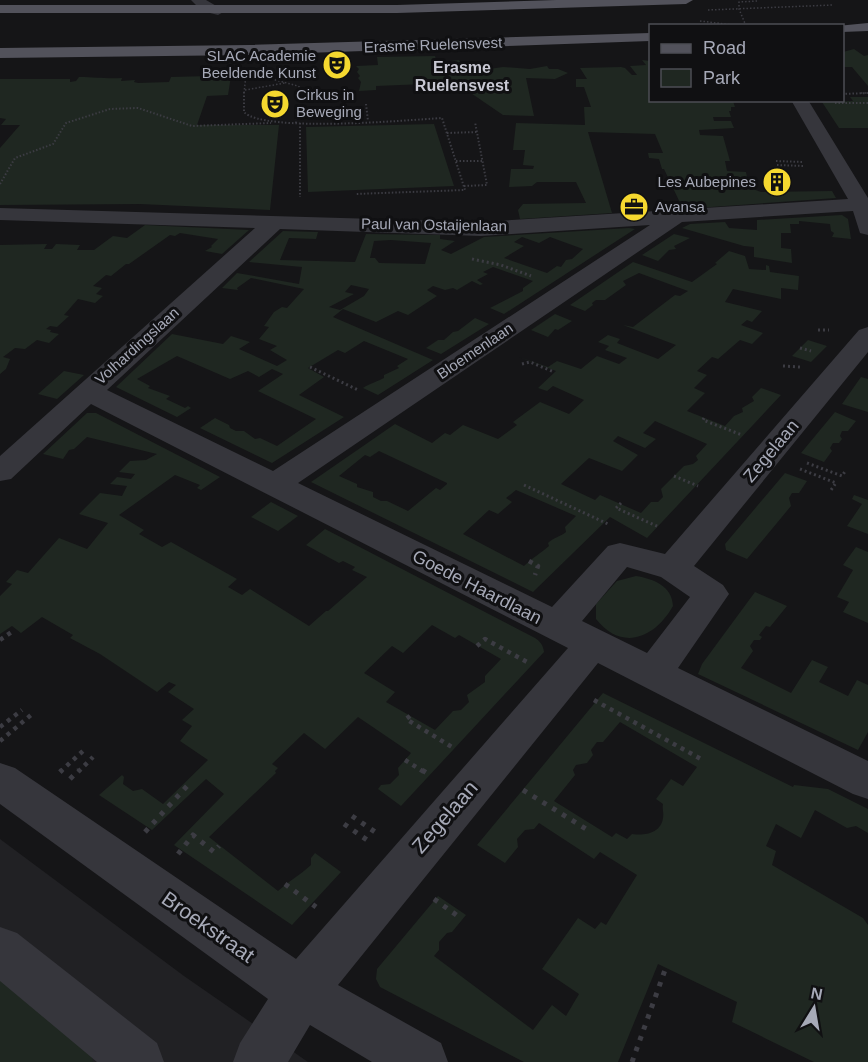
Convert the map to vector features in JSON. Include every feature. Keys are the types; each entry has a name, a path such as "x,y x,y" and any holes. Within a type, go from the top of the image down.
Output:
{"main road":[{"path":"0,9 218,11 478,8 686,0"},
{"path":"844,28 868,27"},
{"name":"Erasme Ruelensvest","path":"0,53 249,50 649,37"}],"street":[{"path":"198,0 207,8 218,11"},
{"path":"800,102 865,204 868,228"},
{"name":"Paul van Ostaijenlaan","path":"0,214 481,229 865,204"},
{"name":"Bloemenlaan","path":"274,485 675,217"},
{"name":"Volhardingslaan","path":"0,472 276,221"},
{"name":"Zegelaan","path":"673,568 868,335"},
{"name":"Goede Haardlaan","path":"87,391 868,781"},
{"path":"620,554 673,568 711,594 653,674"},
{"name":"Zegelaan","path":"259,1062 301,992 397,873 562,681 574,636 620,554"},
{"name":"Broekstraat","path":"0,782 301,992 422,1062"},
{"path":"0,950 138,1062"}],"path":[{"path":"745,24 739,9 739,2 758,1"},
{"path":"249,50 242,111 246,116 272,122 296,123 442,118 465,190 353,194"},
{"path":"246,73 286,82 306,90 310,96"},
{"path":"245,90 286,82"},
{"path":"844,94 868,93"},
{"path":"366,104 368,121"},
{"path":"296,123 298,106"},
{"path":"0,184 15,158 53,144 66,123 110,109 138,108 192,126 272,122"},
{"path":"464,186 487,185 475,122"},
{"path":"299,196 300,123"},
{"path":"447,133 477,132"},
{"path":"456,161 482,161"},
{"path":"459,190 461,196"},
{"path":"299,196 311,196"},
{"path":"299,196 342,208 338,223"},
{"path":"468,254 470,258 501,265 568,290"},
{"path":"522,364 530,362 554,372"},
{"path":"310,367 392,406"},
{"path":"704,418 703,420 836,483 831,490"},
{"path":"771,451 842,476 846,470"},
{"path":"524,484 608,524 620,554"},
{"path":"621,504 616,508 658,526"},
{"path":"0,640 13,631"},
{"path":"477,646 485,639 701,759"},
{"path":"0,727 22,710"},
{"path":"0,741 31,715"},
{"path":"410,716 406,719 591,832"},
{"path":"62,770 84,750"},
{"path":"72,777 93,757"},
{"path":"116,863 188,785 185,783"},
{"path":"183,847 193,835 214,852 219,846"},
{"path":"632,1062 665,970"}],"shaded area":[{"path":"0,839 184,976 308,1062 0,1062"}],"green space":[{"path":"854,49 864,56 868,55 868,86 852,67 844,67 844,52"},
{"path":"435,56 436,60 444,59 446,65 452,65 451,61 459,60 463,65 461,67 475,71 503,67 530,69 547,66 549,69 558,69 568,73 555,79 526,78 534,116 503,115 462,87 427,90 425,84 376,86 376,90 359,91 361,82 357,72 359,69 356,66 378,65 377,57"},
{"path":"642,60 649,61 649,102 733,102 735,107 731,107 729,111 731,117 713,117 714,121 731,121 734,128 699,130 700,135 723,136 730,161 725,161 727,171 746,172 747,177 752,178 753,189 761,192 832,191 836,198 683,209 659,159 649,158 648,153 663,153 655,134 588,132 612,213 520,219 518,210 523,204 586,203 576,182 537,182 532,186 509,187 511,169 533,169 534,166 523,165 525,150 513,150 516,123 585,125 584,107 591,107 584,87 576,87 576,79 587,79 580,68 621,67 632,75 637,75 630,66 646,65"},
{"path":"211,73 231,76 228,95 207,96 197,125 279,125 270,210 140,204 0,205 0,148 20,125 1,125 6,119 0,118 0,79 70,79 70,82 76,81 79,77 122,78 121,81 135,80 134,82 138,83 169,82 171,77 210,76"},
{"path":"850,97 868,97 868,128 839,128 822,102 844,102 853,101"},
{"path":"434,124 454,186 308,192 306,127"},
{"path":"842,215 848,219 851,239 832,237 834,233 831,231 830,224 799,221 799,224 790,224 791,233 781,233 781,248 791,249 792,263 754,257 754,247 682,228 690,224 725,222 729,228 757,230 757,220"},
{"path":"145,225 249,230 222,254 205,251 212,247 218,239 180,233 175,236 170,235 111,276 106,275 93,286 102,288 96,294 103,296 95,303 78,299 64,315 69,316 57,327 50,326 46,329 59,334 49,343 37,340 25,349 15,348 3,357 10,359 6,369 0,374 0,245 47,244 44,249 52,249 56,244 80,245 77,250 94,250 113,236 127,238"},
{"path":"635,229 504,314 490,308 523,291 523,288 533,281 493,267 483,272 488,274 477,280 483,284 480,285 472,281 457,290 453,288 445,290 433,286 427,290 437,296 408,315 398,311 376,322 343,309 333,317 433,360 378,395 363,388 384,378 384,375 399,368 397,366 408,359 364,341 345,353 338,350 308,368 324,377 299,395 344,417 272,463 200,428 215,418 236,431 244,431 255,439 260,438 277,446 316,419 258,391 283,374 272,369 259,377 248,371 230,379 177,356 137,379 150,386 148,388 170,396 166,399 185,408 188,406 191,408 177,417 116,387 172,334 223,344 231,336 250,342 239,349 277,366 287,360 270,350 277,346 259,339 269,327 264,326 274,312 282,307 287,308 304,289 251,278 237,288 238,290 222,288 237,273 299,284 302,267 249,262 283,231 318,232 316,239 289,238 280,260 355,262 366,234 440,235 440,239 455,241 441,250 451,254 484,237","holes":["522,237 539,243 550,237 583,249 572,259 566,260 561,267 557,266 547,273 504,258 524,246 514,242","374,241 431,243 425,264 379,263 375,258 370,258","351,285 369,289 364,296 340,310 329,307 354,294 345,292"]},
{"path":"674,234 690,238 674,246 676,249 669,250 658,261 642,255"},
{"path":"729,251 745,256 749,269 766,270 766,265 769,266 770,272 799,276 798,290 781,288 781,299 733,289 725,302 762,311 752,322 747,320 741,325 763,333 752,344 740,340 718,359 712,357 697,371 707,375 694,388 705,393 687,411 725,426 734,416 743,412 742,408 754,401 752,397 761,388 781,395 647,538 610,517 533,592 311,482 395,424 432,443 445,433 450,435 463,425 498,439 517,425 513,422 540,402 569,414 584,400 553,386 547,391 538,388 556,371 519,357 548,367 557,361 581,369 597,356 619,364 627,358 605,350 609,346 598,342 608,335 620,339 617,343 658,359 676,345 623,325 633,327 675,295 680,296 688,291 639,273 623,281 626,285 605,300 596,300 585,311 570,305 633,262 692,282 717,264 715,263","holes":["655,421 707,444 696,456 698,460 684,466 661,489 663,497 658,502 651,502 641,513 600,495 595,500 561,484 589,458 622,471 638,455 613,441 618,436 645,448 656,439 643,433","379,451 447,484 440,490 436,488 408,511 373,497 373,492 357,487 357,484 339,476 365,455 370,457","516,490 576,516 565,527 566,532 550,541 549,546 524,566 463,534 489,510 498,514 512,502 506,498"]},
{"path":"555,314 572,321 558,330 555,329 548,337 531,330"},
{"path":"475,318 489,324 441,354 426,348 438,340 444,340"},
{"path":"808,340 827,346 811,362 792,356"},
{"path":"64,371 84,375 57,399 38,394"},
{"path":"861,377 868,379 868,412 842,404"},
{"path":"835,412 856,421 848,431 842,431 840,436 842,439 839,443 833,443 830,448 832,451 824,462 801,453"},
{"path":"87,413 96,413 220,477 201,490 197,488 200,485 175,475 119,515 144,530 139,534 162,547 171,542 237,579 228,587 242,595 250,589 309,626 367,577 352,570 355,567 343,561 339,563 306,545 325,529 535,638 541,643 544,652 401,806 378,789 381,785 390,784 399,775 398,768 411,753 358,717 325,749 304,733 272,764 278,768 276,773 209,837 278,891 311,865 311,858 315,853 341,872 292,925 174,845 224,794 206,779 152,830 99,795 122,775 123,784 133,791 142,789 163,804 208,760 180,741 192,726 182,720 194,709 168,692 176,685 169,682 157,692 100,654 70,638 73,635 42,617 21,633 12,626 0,634 0,596 12,584 6,582 17,570 28,573 59,538 87,549 108,523 79,514 100,493 122,496 127,486 110,484 117,477 131,479 135,474 119,472 130,461 146,460 157,454 87,437 74,449 69,450 63,459 43,454","holes":["432,625 455,638 459,635 501,659 485,676 485,682 467,695 469,702 461,710 453,711 435,730 386,702 395,692 364,673 392,646 403,653"]},
{"path":"785,473 807,481 799,493 792,493 789,498 791,506 747,559 726,550 725,544"},
{"path":"854,495 868,500 868,534 847,526 862,504 852,499"},
{"path":"271,502 298,516 278,531 251,517"},
{"path":"856,547 868,552 868,623 843,612 849,602 837,597 853,570 843,565"},
{"path":"636,576 649,579 666,589 673,606 666,617 648,633 627,638 606,629 596,619 596,604 617,581"},
{"path":"755,592 787,606 770,627 766,626 759,635 762,637 760,640 754,640 750,646 753,651 741,668 791,693 812,660 828,667 819,682 848,696 857,680 868,685 868,732 858,750 698,674 702,664"},
{"path":"603,693 793,787 794,785 828,789 868,809 868,833 856,826 847,828 815,810 801,838 776,824 766,846 776,851 772,865 863,918 868,925 868,1062 814,1062 732,1022 737,1002 658,964 618,1062 524,1062 380,987 376,979 377,969 438,896 466,915 452,932 447,933 439,942 439,950 434,956 533,1030 552,1005 566,1016 579,994 542,969 578,918 595,929 601,922 606,925 637,875 600,852 594,859 539,823 534,829 525,830 517,839 518,847 505,863 477,845","holes":["620,722 697,767 683,786 671,779 656,799 663,804 663,818 659,827 647,834 632,834 627,839 616,833 612,837 554,801 575,775 573,770 576,765 587,763 593,755 591,750 597,742 603,742"]},
{"path":"0,979 92,1055 93,1062 0,1062"}],"place":[{"name":"SLAC Academie Beeldende Kunst","path":"337,65"},
{"name":"Cirkus in Beweging","path":"275,104"},
{"name":"Les Aubepines","path":"777,182"},
{"name":"Avansa","path":"634,207"}],"district":[{"name":"Erasme Ruelensvest","path":"462,76"}]}
